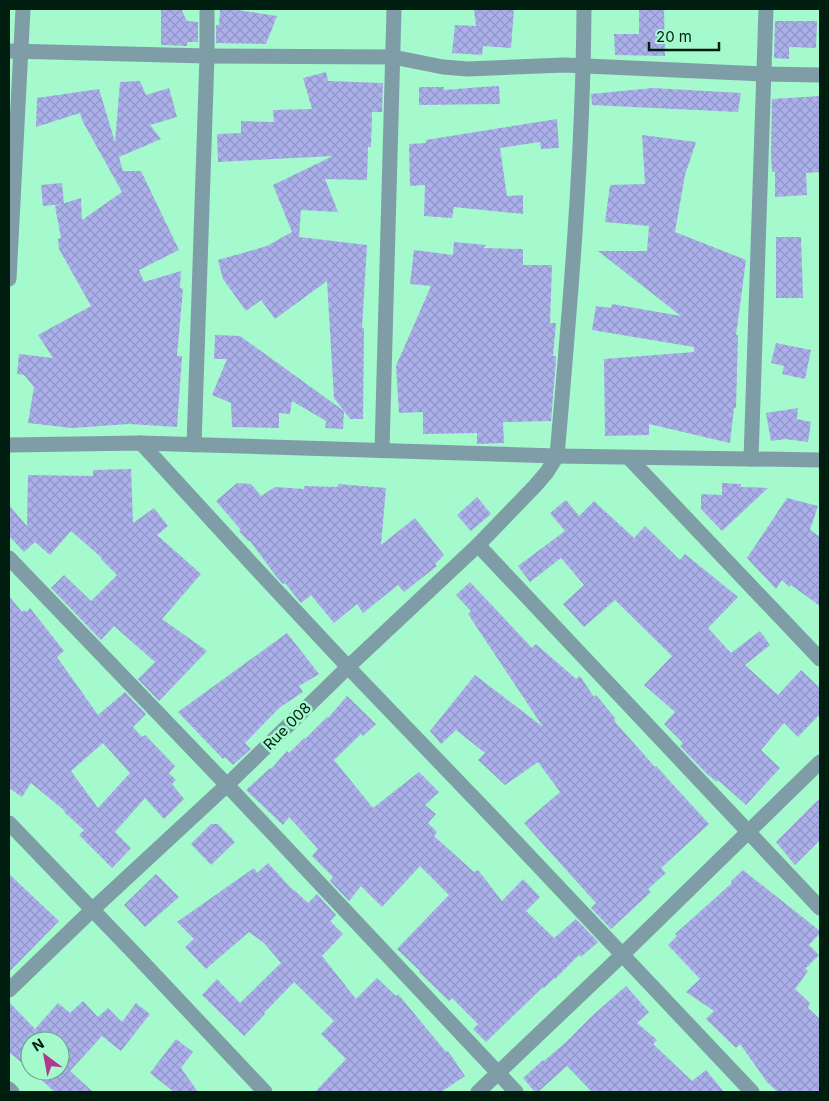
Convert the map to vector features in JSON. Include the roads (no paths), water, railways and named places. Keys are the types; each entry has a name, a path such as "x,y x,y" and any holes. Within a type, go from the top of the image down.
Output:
{"street":[{"path":"9,279 15,51 22,9"},
{"path":"194,445 208,9"},
{"path":"382,450 394,9"},
{"path":"558,456 574,264 584,66 584,9"},
{"path":"751,459 766,9"},
{"path":"15,51 207,56 393,57 468,70 584,66 820,75"},
{"path":"141,443 251,564 752,1092"},
{"path":"9,445 141,443 629,458 820,460"},
{"name":"Rue 008","path":"9,990 92,910 227,786 348,667 478,545 535,486 558,456"},
{"path":"629,458 820,659"},
{"path":"478,545 820,908"},
{"path":"9,558 516,1092"},
{"path":"478,1092 820,762"},
{"path":"9,823 265,1092"},
{"path":"9,1089 12,1092"}]}
